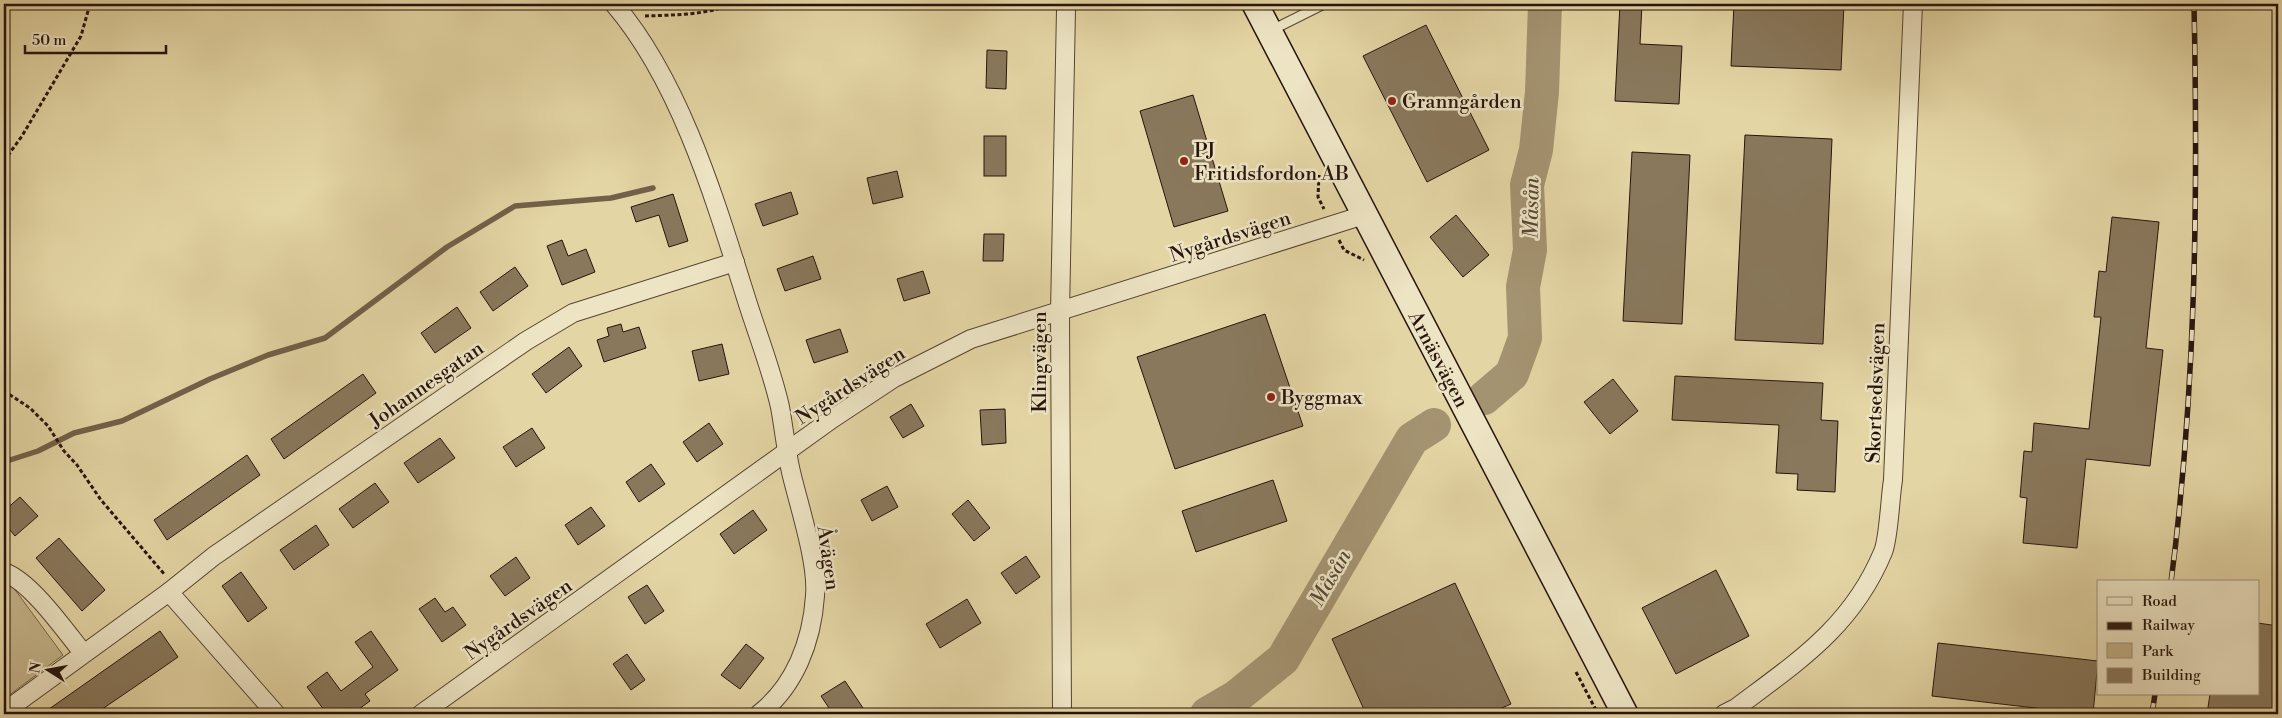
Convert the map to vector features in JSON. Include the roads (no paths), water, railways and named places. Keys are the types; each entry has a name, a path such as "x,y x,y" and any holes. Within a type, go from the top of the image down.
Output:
{"street":[{"name":"Arnäsvägen","path":"1255,4 1625,714"},
{"name":"Skortsedsvägen","path":"1724,714 1736,708 1813,650 1852,608 1884,551 1893,480 1913,4"},
{"path":"619,10 642,43 675,101 699,160 780,406 787,453"},
{"name":"Klingvägen","path":"1062,714 1060,312 1066,10"},
{"name":"Nygårdsvägen","path":"421,714 832,419 894,378 970,339 1364,215"},
{"name":"Johannesgatan","path":"4,712 214,556 493,364 573,313 734,262"},
{"name":"Åvägen","path":"759,714 785,687 801,660 809,635 816,595 814,574 787,453"},
{"path":"4,572 16,576 30,590 84,653"},
{"path":"172,589 276,714"}],"lane":[{"path":"1269,31 1324,4"}],"waterway":[{"name":"Måsån","path":"1484,398 1512,374 1525,338 1523,287 1530,250 1527,185 1536,150 1542,92 1545,4"},
{"path":"4,459 10,460 38,451 74,433 122,421 210,379 268,355 325,338 447,247 515,206 611,198 653,188"},
{"name":"Måsån","path":"1207,714 1236,697 1283,659 1412,439 1434,425"}],"railway":[{"path":"2171,580 2186,438 2193,293 2196,149 2194,4"},
{"path":"2152,714 2155,696"}],"place":[{"name":"Granngården","path":"1392,101"},
{"name":"PJ Fritidsfordon AB","path":"1184,161"},
{"name":"Byggmax","path":"1271,397"}]}
